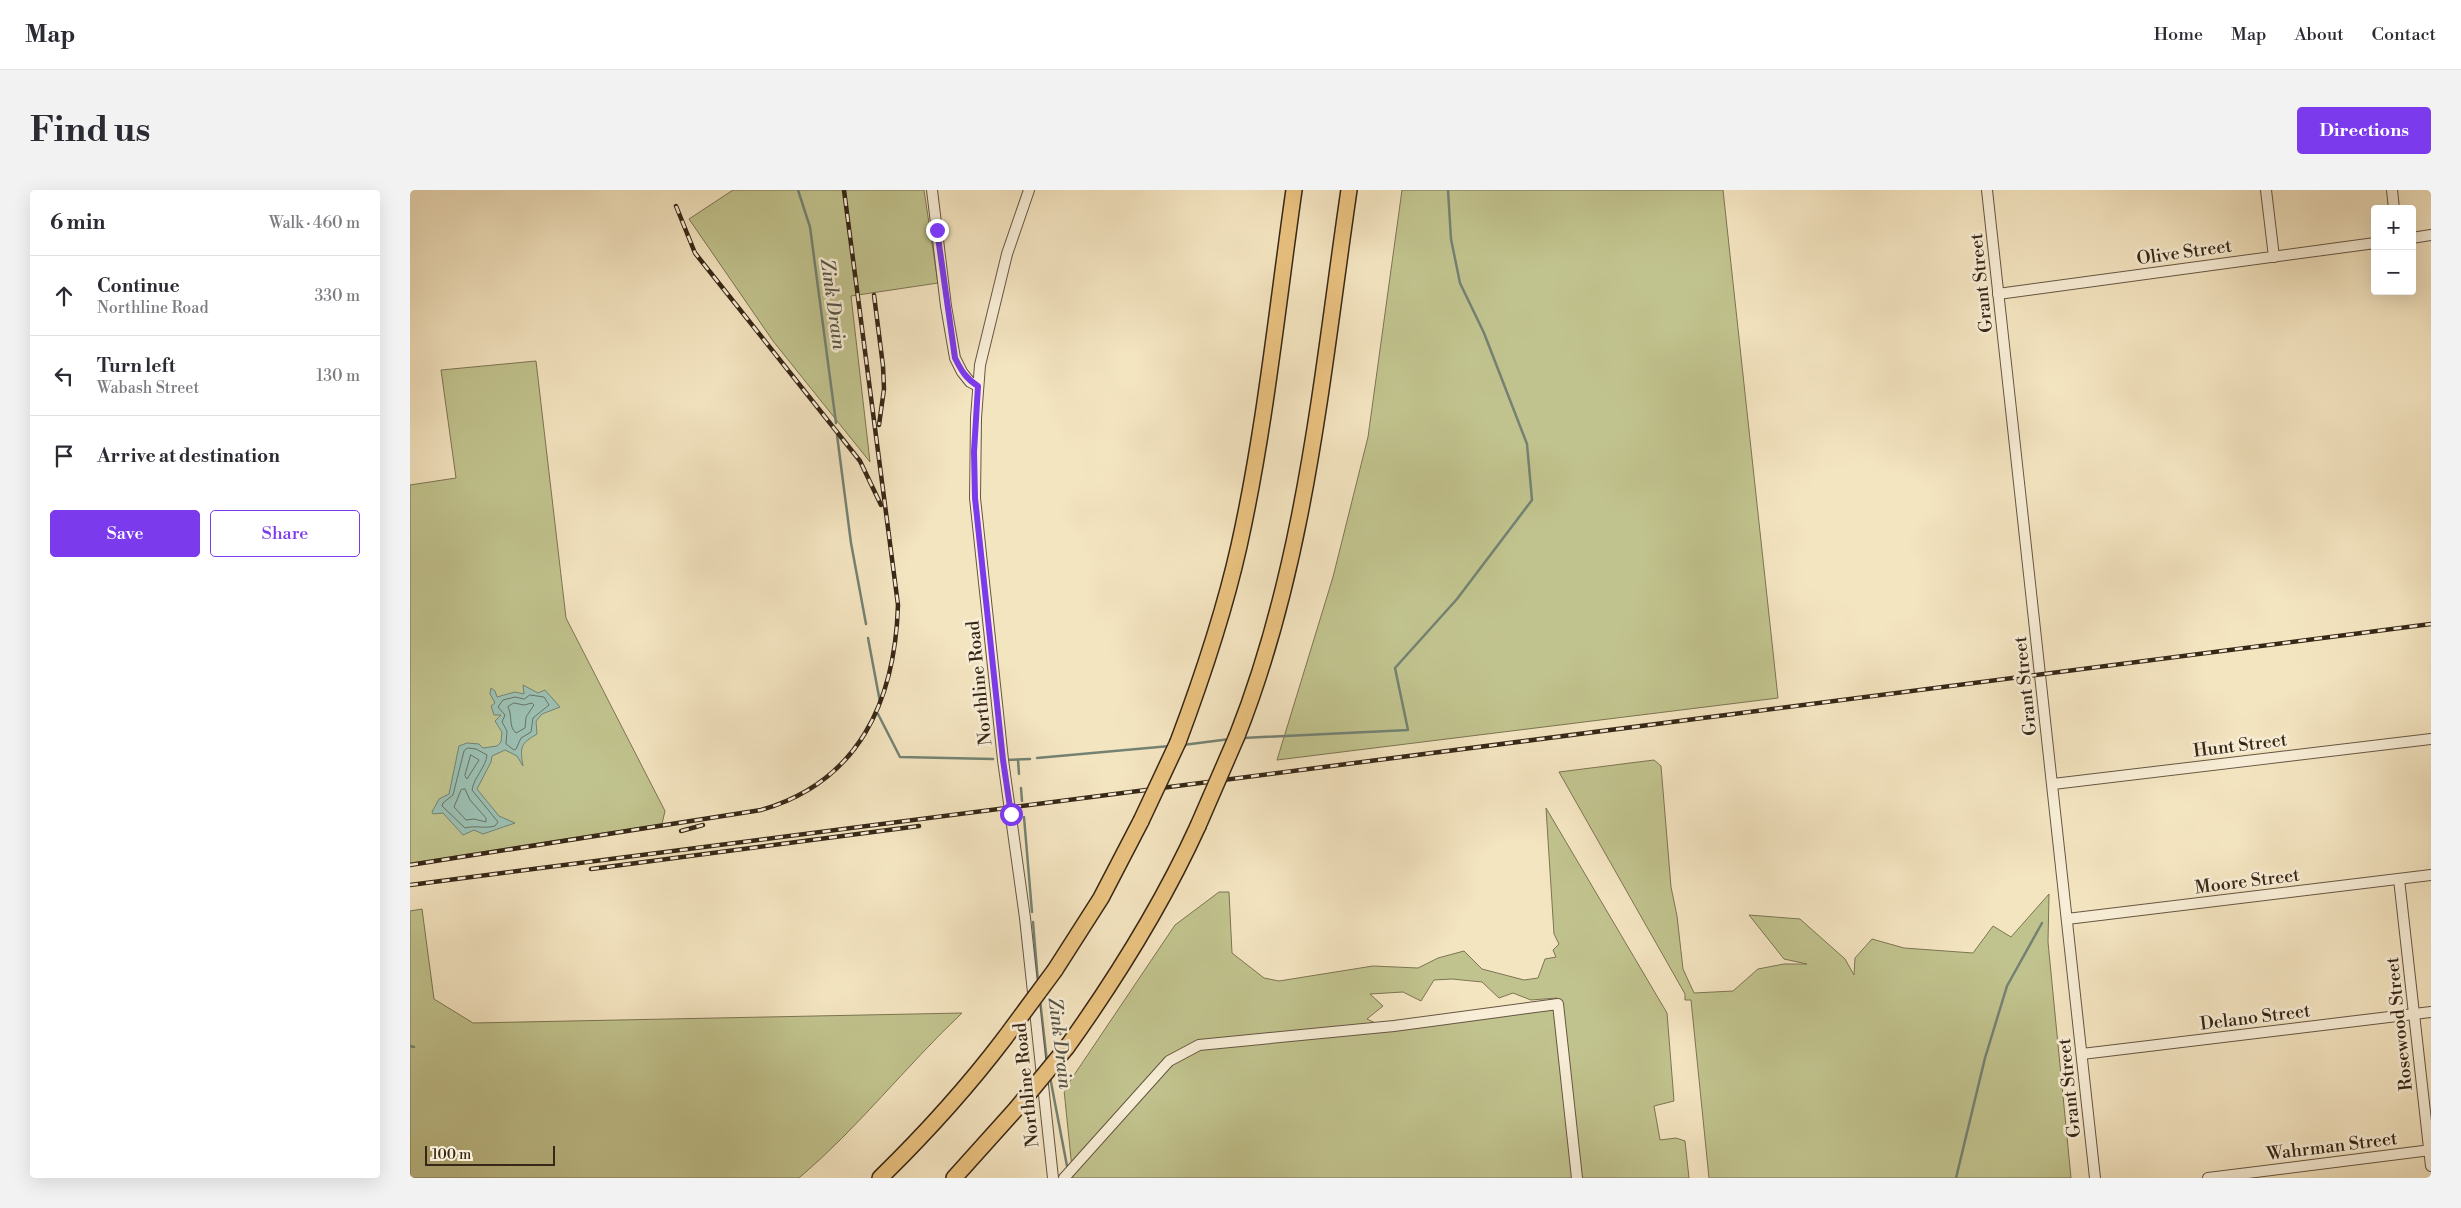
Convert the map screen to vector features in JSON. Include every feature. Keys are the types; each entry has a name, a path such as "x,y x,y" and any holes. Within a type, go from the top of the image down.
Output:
{"highway":[{"path":"880,1178 940,1118 969,1085 1055,970 1101,898 1141,821 1178,742 1213,642 1242,529 1256,454 1294,190"},
{"path":"954,1178 1016,1109 1067,1047 1144,931 1180,866 1237,736 1275,621 1300,514 1349,190"}],"street":[{"path":"932,190 946,306 955,358 970,382 978,386"},
{"name":"Northline Road","path":"1029,190 1000,280 980,365 974,452 975,498 1003,760 1025,918 1052,1178"},
{"name":"Grant Street","path":"1987,190 2095,1178"},
{"path":"2266,190 2274,257"},
{"path":"2392,190 2394,205"},
{"path":"2416,237 2431,235"},
{"name":"Olive Street","path":"1998,294 2371,244"},
{"name":"Hunt Street","path":"2053,784 2431,739"},
{"name":"Moore Street","path":"2067,919 2431,875"},
{"name":"Rosewood Street","path":"2399,879 2413,1014 2431,1150 2431,1166"},
{"path":"1064,1178 1168,1061 1198,1045 1394,1026 1558,1004 1577,1178"},
{"name":"Delano Street","path":"2082,1054 2431,1012"},
{"name":"Wahrman Street","path":"2208,1178 2431,1150"}],"green space":[{"path":"733,190 924,190 938,283 851,296 870,462 773,341 689,219"},
{"path":"1402,190 1723,190 1778,698 1277,760 1333,577 1368,437"},
{"path":"536,361 566,618 665,811 662,824 410,863 410,485 456,478 441,370"},
{"path":"1654,760 1661,766 1671,887 1677,916 1683,969 1694,993 1733,991 1758,969 1784,964 1807,964 1784,959 1749,915 1800,919 1845,959 1854,975 1855,958 1872,939 1904,948 1973,953 1993,926 2011,937 2049,894 2048,942 2071,1178 1709,1178 1691,1000 1685,1000 1685,994 1559,772"},
{"path":"1546,808 1667,1013 1674,1101 1654,1106 1660,1140 1676,1138 1685,1141 1689,1178 1073,1178 1064,1090 1175,925 1219,892 1229,892 1232,953 1264,978 1279,981 1373,966 1418,968 1438,958 1464,951 1482,969 1524,980 1538,978 1545,959 1556,957 1553,950 1559,944 1554,934","holes":["1452,979 1482,982 1499,998 1513,993 1531,1000 1557,998 1551,1010 1386,1028 1367,1019 1383,1006 1370,994 1403,992 1421,1001 1434,980"]},
{"path":"422,909 434,999 473,1023 962,1013 862,1118 799,1178 410,1178 410,911"}],"water":[{"path":"523,685 538,693 545,690 560,707 542,714 536,721 537,734 522,747 523,766 517,756 505,750 492,756 491,762 477,789 499,816 515,823 483,834 474,830 463,835 443,813 433,814 432,812 439,799 449,794 459,746 467,743 479,744 483,748 497,746 501,742 502,732 495,721 501,715 494,715 491,706 495,703 490,694 491,688 495,691 497,697 515,692 524,694"}],"waterway":[{"name":"Zink Drain","path":"798,190 810,227 836,423"},
{"path":"1243,738 1408,730 1395,668 1457,599 1532,500 1527,444 1484,333 1460,283 1451,239 1448,190"},
{"name":"Zink Drain","path":"837,435 851,543 866,624"},
{"name":"Zink Drain","path":"868,638 880,702"},
{"name":"Zink Drain","path":"878,714 900,757 993,759"},
{"path":"1183,745 1230,739"},
{"path":"1037,758 1170,746"},
{"name":"Zink Drain","path":"1006,760 1030,759"},
{"name":"Zink Drain","path":"1018,760 1019,774"},
{"name":"Zink Drain","path":"1021,788 1022,801"},
{"name":"Zink Drain","path":"1024,817 1032,912"},
{"name":"Zink Drain","path":"1033,922 1038,982"},
{"path":"1956,1178 1985,1058 2007,986 2042,923"},
{"name":"Zink Drain","path":"1040,1000 1047,1062"},
{"path":"410,1046 414,1047"},
{"name":"Zink Drain","path":"1050,1077 1067,1166"}],"railway":[{"path":"410,865 761,810 795,797 823,780 847,758 865,733 879,705 889,674 895,640 898,605 844,190"},
{"path":"676,206 695,253 860,461 881,505"},
{"path":"874,295 884,389 879,425"},
{"path":"410,885 2431,624"},
{"path":"681,831 703,825"},
{"path":"591,869 919,826"}],"route":[{"path":"937,230 946,306 955,358 970,382 978,386 974,452 975,498 1003,760 1011,814"}]}
